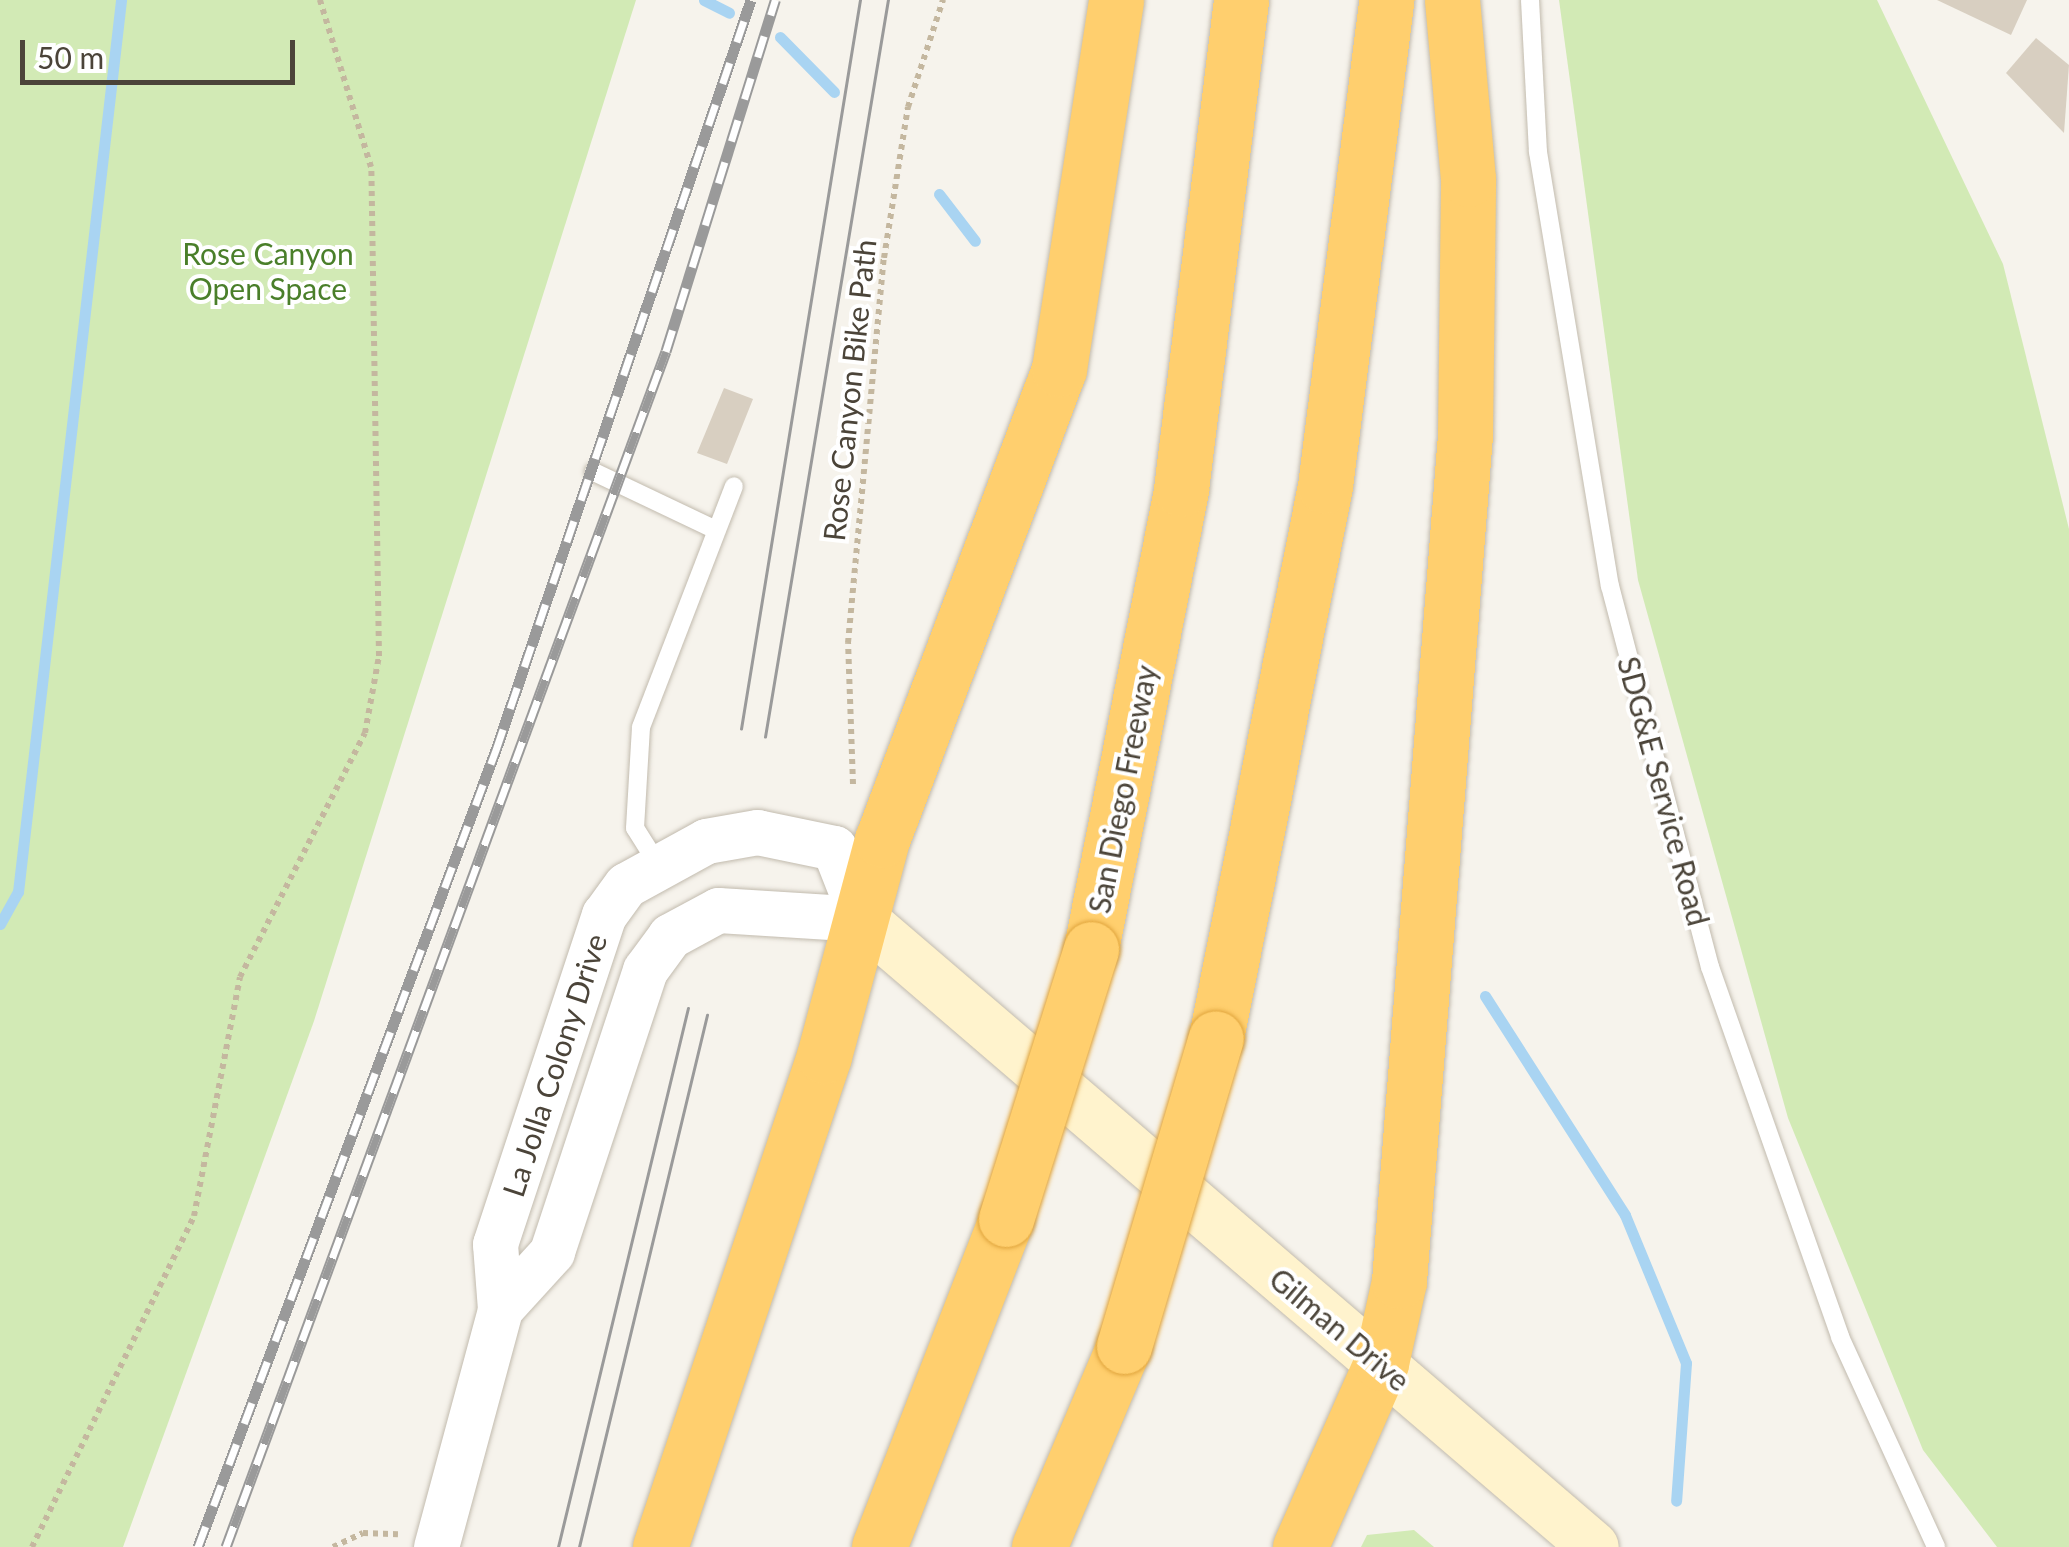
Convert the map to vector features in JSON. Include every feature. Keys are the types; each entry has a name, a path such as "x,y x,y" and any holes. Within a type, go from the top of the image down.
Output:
{"highway":[{"path":"660,1547 862,919 882,840 1059,369 1102,136 1116,0"},
{"name":"San Diego Freeway","path":"880,1547 1006,1219 1090,948 1181,489 1241,0"},
{"path":"1040,1547 1124,1346 1216,1038 1325,486 1386,0"},
{"path":"1300,1547 1381,1363 1399,1281 1464,434 1468,179 1452,0"}],"main road":[{"name":"La Jolla Colony Drive","path":"862,919 1087,1108"},
{"name":"Gilman Drive","path":"1087,1108 1594,1547"}],"street":[{"name":"La Jolla Colony Drive","path":"438,1541 500,1309 495,1244 586,958 604,915 657,863 732,834 786,835 834,848 862,919 718,910 670,936 645,970 552,1252 500,1309"}],"lane":[{"name":"SDG&E Service Road","path":"1530,0 1538,152 1620,624 1710,966 1840,1336 1936,1547"},
{"path":"594,472 716,530"},
{"path":"657,863 635,828 641,727 734,486"}],"path":[{"path":"32,1547 194,1216 240,977 365,733 372,694 380,371 371,167 320,0"},
{"name":"Rose Canyon Bike Path","path":"855,790 848,643 884,258 908,106 942,0"},
{"path":"333,1547 362,1532 438,1541"}],"green space":[{"name":"Rose Canyon Open Space","path":"0,0 636,0 314,1021 123,1547 0,1547"},
{"path":"1559,0 1877,0 2003,264 2069,529 2069,1547 1997,1547 1923,1450 1788,1118 1638,580"},
{"path":"1414,1530 1434,1547 1361,1547 1367,1535"}],"building":[{"path":"1937,0 2027,0 2011,35"},
{"path":"2036,38 2069,65 2064,133 2006,73"},
{"path":"724,388 753,399 727,464 697,453"}],"waterway":[{"path":"0,924 18,892 121,0"},
{"path":"704,0 729,13"},
{"path":"780,37 834,92"},
{"path":"939,194 975,241"},
{"path":"1485,996 1625,1215 1686,1363 1676,1501"}],"tram line":[{"path":"741,729 860,0"},
{"path":"765,737 888,0"},
{"path":"558,1547 688,1008"},
{"path":"579,1547 707,1015"}],"railway":[{"path":"198,1547 496,750 751,0"},
{"path":"226,1547 666,351 775,0"}]}
